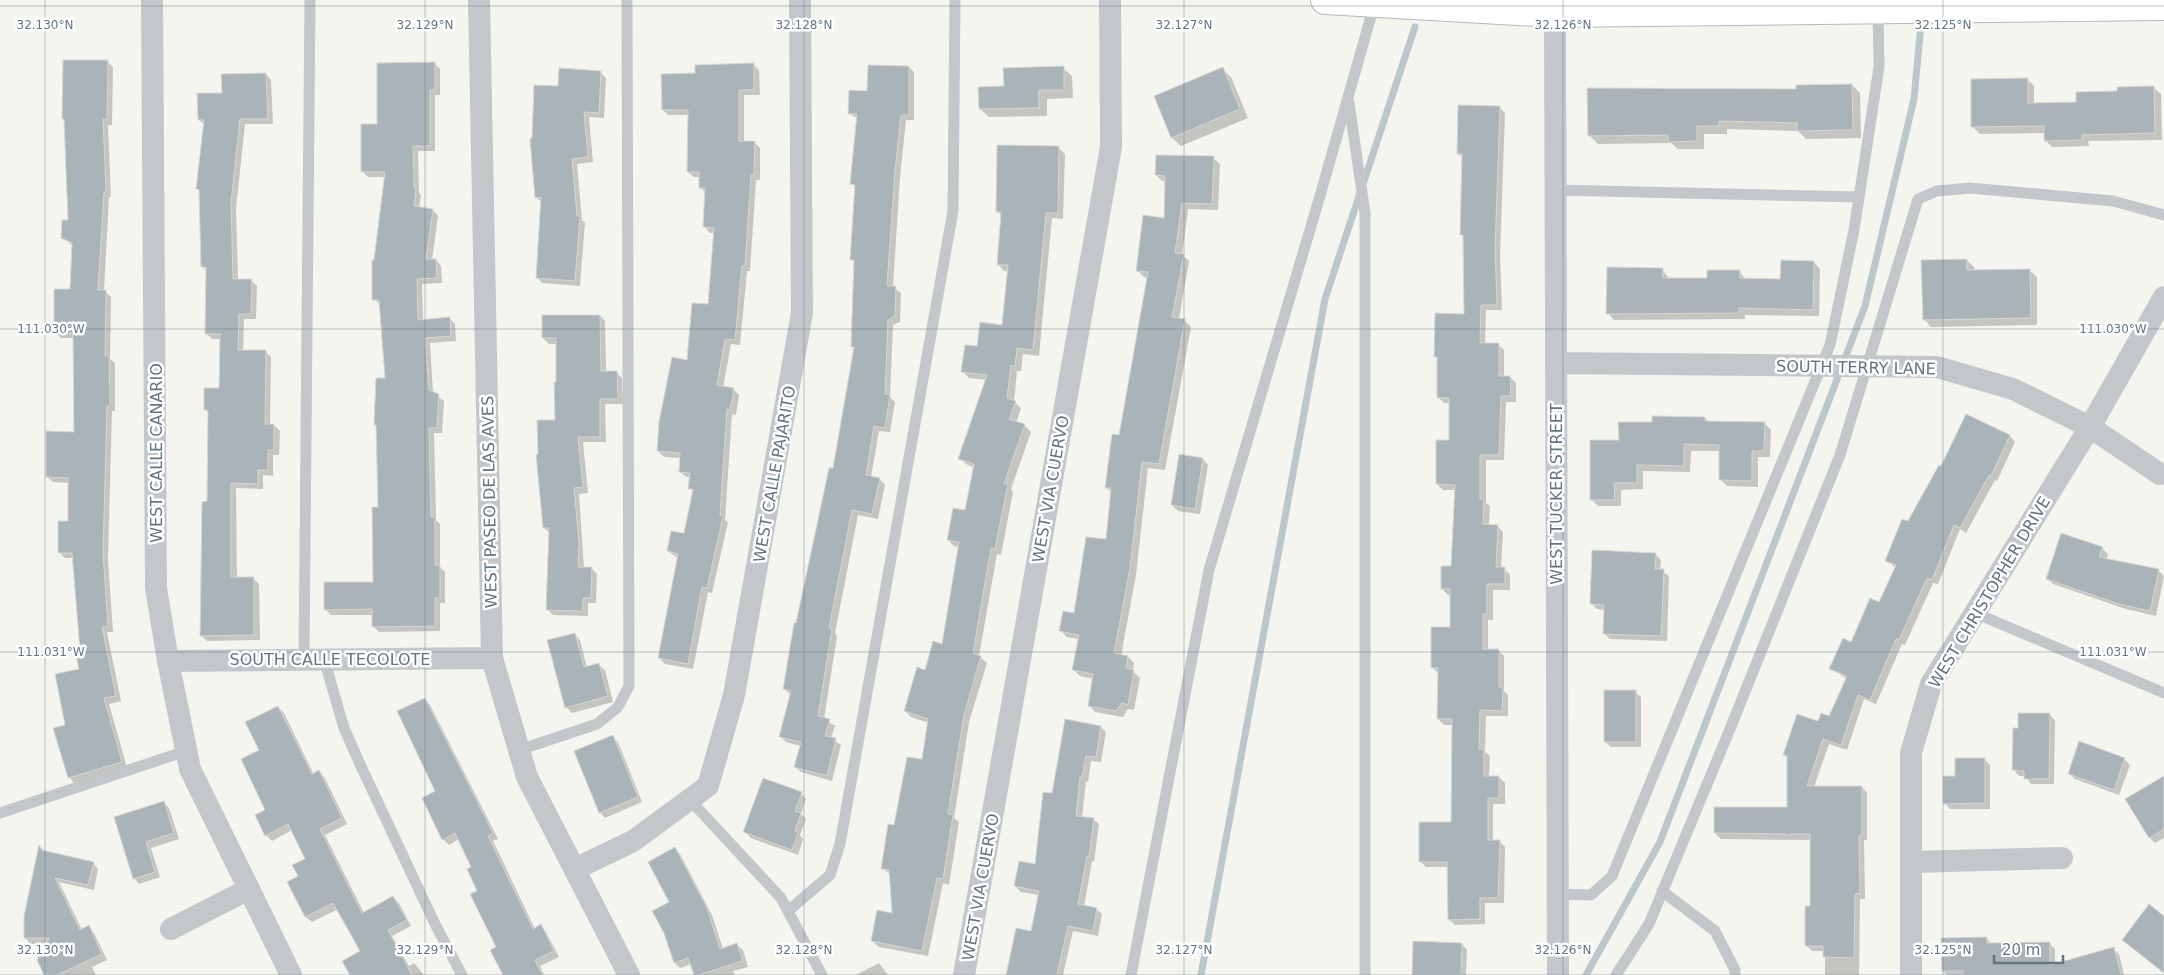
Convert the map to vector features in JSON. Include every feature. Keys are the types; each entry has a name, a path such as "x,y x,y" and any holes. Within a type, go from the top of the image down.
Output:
{"main road":[{"path":"1325,0 1556,13 2164,6"}],"street":[{"name":"WEST CALLE CANARIO","path":"152,0 156,588 168,661 190,769 291,975"},
{"name":"WEST PASEO DE LAS AVES","path":"479,0 492,658 527,777 628,975"},
{"name":"WEST CALLE PAJARITO","path":"575,869 633,841 708,786 734,695 802,313 800,0"},
{"name":"WEST VIA CUERVO","path":"964,975 1111,147 1110,0"},
{"name":"WEST TUCKER STREET","path":"1556,13 1558,975"},
{"name":"WEST CHRISTOPHER DRIVE","path":"1911,975 1911,753 1931,684 2090,427 2164,297"},
{"name":"SOUTH TERRY LANE","path":"1556,363 1937,366 2014,390 2090,427 2160,474"},
{"name":"SOUTH CALLE TECOLOTE","path":"168,661 492,658"},
{"path":"1911,862 2062,858"},
{"path":"171,929 249,889"}],"lane":[{"path":"310,0 314,659 359,762 435,924 462,975"},
{"path":"519,750 597,724 618,707 628,686 627,0"},
{"path":"788,911 830,875 840,844 953,211 955,0"},
{"path":"1131,975 1209,570 1375,2"},
{"path":"1557,894 1591,895 1612,876 1830,345 1859,197 1890,9"},
{"path":"1348,97 1365,212 1365,975"},
{"path":"1616,975 1649,924 1730,730 1840,455 1918,199 1937,190 1970,188 2112,201 2164,215"},
{"path":"1556,190 1859,197"},
{"path":"1975,613 2164,693"},
{"path":"0,813 186,751"},
{"path":"690,800 781,898 822,975"},
{"path":"1662,891 1715,931 1735,970 1735,975"}],"building":[{"path":"63,60 108,60 107,120 103,119 106,192 104,192 98,290 106,290 105,356 109,356 110,406 107,406 103,553 108,627 102,627 116,696 104,698 122,762 68,778 53,728 65,725 55,674 79,669 75,651 80,650 72,553 58,553 58,521 68,521 68,478 46,477 46,431 74,432 73,333 54,333 54,289 70,289 72,243 61,238 62,220 68,220 64,119 62,119"},
{"path":"435,62 435,89 430,90 430,146 413,146 414,188 416,188 414,206 433,209 426,259 436,259 437,278 417,279 418,320 450,317 451,336 425,338 429,390 439,394 437,428 429,428 431,517 435,517 435,565 440,565 440,598 435,598 435,626 372,627 372,609 324,610 324,582 373,582 372,507 378,507 376,425 374,425 376,378 385,378 379,300 372,300 372,260 374,260 385,172 361,172 361,124 377,124 377,63"},
{"path":"754,63 754,90 739,90 739,141 755,141 754,175 751,175 745,266 742,266 735,340 725,339 717,385 734,388 730,410 727,409 720,515 723,516 707,588 702,587 688,664 658,658 678,554 667,551 671,531 684,533 693,489 688,489 690,473 679,472 680,453 657,451 659,422 672,357 687,360 692,303 708,304 714,228 703,227 705,188 699,188 699,172 687,172 688,110 662,110 661,74 695,73 695,65"},
{"path":"868,65 909,66 909,115 901,115 887,286 896,286 895,316 888,320 885,394 890,395 885,428 874,426 866,475 880,478 872,514 852,510 829,628 832,629 818,716 830,719 825,736 836,738 827,776 794,767 801,742 779,737 791,691 783,689 794,623 796,623 829,468 833,468 854,347 851,347 854,260 850,260 855,185 850,184 857,114 848,114 849,90 867,91"},
{"path":"1064,66 1064,90 1039,90 1039,108 979,109 978,87 1004,86 1003,68"},
{"path":"1223,67 1240,109 1171,138 1154,96"},
{"path":"559,68 601,71 599,113 584,112 588,157 572,159 577,216 580,216 575,281 536,278 541,197 535,198 530,139 532,138 534,85 558,86"},
{"path":"266,73 268,119 240,119 231,202 233,279 252,279 251,314 239,314 238,350 266,350 265,424 274,424 274,450 268,450 268,470 258,470 258,484 231,483 231,577 254,577 254,635 200,636 202,502 207,501 208,410 204,410 204,388 219,388 220,334 205,334 206,267 201,267 199,190 196,189 204,120 198,120 197,93 222,93 221,74"},
{"path":"2028,78 2028,103 2076,102 2076,92 2117,91 2117,87 2154,86 2155,133 2082,135 2082,140 2044,141 2044,126 1971,127 1971,79"},
{"path":"1852,84 1853,130 1797,131 1797,123 1719,121 1719,126 1697,126 1697,141 1668,142 1668,135 1588,136 1587,88 1796,89 1796,85"},
{"path":"1458,105 1500,106 1495,249 1497,305 1481,305 1480,343 1499,343 1499,376 1510,376 1511,396 1501,396 1499,455 1480,455 1480,499 1484,499 1483,524 1498,525 1496,567 1505,567 1505,584 1487,584 1487,614 1483,614 1483,649 1499,649 1499,687 1503,687 1502,711 1480,710 1479,749 1484,749 1484,776 1499,776 1499,798 1488,798 1488,840 1500,840 1498,898 1480,898 1480,919 1448,920 1447,862 1419,862 1419,822 1451,822 1452,719 1437,719 1438,668 1431,668 1431,627 1450,627 1450,589 1441,589 1441,566 1451,566 1455,485 1436,484 1436,440 1449,440 1449,398 1437,398 1437,357 1434,357 1435,313 1464,314 1463,235 1460,235 1462,154 1457,154"},
{"path":"997,145 1059,146 1058,213 1046,213 1033,350 1017,348 1015,366 1011,365 1007,398 1016,401 1009,419 1025,424 1004,484 1008,484 995,549 991,548 973,653 981,656 964,715 948,814 953,815 943,879 937,878 922,951 871,941 877,910 892,913 889,870 881,869 888,824 894,825 907,757 922,759 928,719 904,711 917,667 925,670 933,641 942,644 959,542 947,540 953,508 965,510 974,464 958,459 987,375 961,372 965,345 977,346 980,322 1002,325 1008,265 997,265 1001,212 996,212"},
{"path":"1156,155 1214,156 1212,204 1182,203 1175,253 1184,254 1172,317 1185,319 1159,464 1142,462 1130,568 1114,653 1128,656 1126,668 1134,670 1128,705 1122,703 1116,711 1088,706 1093,674 1072,670 1079,635 1059,631 1063,611 1074,613 1086,537 1106,539 1111,488 1105,488 1112,434 1119,435 1148,272 1136,271 1143,215 1164,218 1165,176 1155,175"},
{"path":"1967,259 1967,270 2030,269 2031,318 1923,320 1921,260"},
{"path":"1781,260 1814,261 1813,310 1739,308 1739,313 1606,314 1607,267 1663,268 1663,278 1707,278 1707,270 1740,270 1740,278 1780,279"},
{"path":"542,315 600,315 601,371 617,371 618,399 600,399 600,437 578,437 583,487 574,488 579,542 578,567 592,567 591,598 583,598 583,611 546,610 549,528 543,528 536,455 538,454 537,420 555,420 556,338 542,338"},
{"path":"1966,414 2010,435 1991,476 1989,475 1960,528 1954,525 1932,580 1927,578 1899,640 1896,639 1870,700 1858,695 1841,745 1823,739 1807,786 1862,786 1862,835 1859,835 1860,893 1855,894 1854,958 1823,957 1823,946 1805,946 1805,906 1810,906 1810,834 1790,834 1790,836 1786,834 1714,833 1714,807 1787,807 1787,756 1783,755 1797,714 1818,721 1821,713 1829,716 1847,676 1829,669 1843,638 1851,642 1870,598 1879,602 1896,565 1885,561 1902,519 1908,521 1939,465 1941,466"},
{"path":"1652,416 1705,417 1705,421 1765,422 1764,451 1752,451 1752,481 1719,480 1719,445 1684,444 1684,466 1637,465 1637,483 1614,483 1615,500 1590,500 1590,440 1619,440 1618,422 1652,422"},
{"path":"1179,454 1203,458 1195,509 1171,505"},
{"path":"2061,533 2103,547 2099,557 2159,569 2150,611 2119,604 2046,579"},
{"path":"1592,550 1656,553 1655,569 1664,569 1661,636 1603,634 1604,605 1590,604"},
{"path":"575,633 584,667 599,663 608,696 565,708 547,640"},
{"path":"1604,690 1636,690 1636,742 1604,742"},
{"path":"425,698 493,833 488,836 533,929 541,924 554,951 535,960 543,975 503,975 490,950 496,947 470,894 477,891 467,869 471,867 455,833 442,840 422,798 435,791 397,711"},
{"path":"278,706 312,774 319,770 342,818 320,829 362,913 393,896 407,920 388,930 412,975 350,975 342,961 360,951 333,903 305,917 287,882 298,876 292,865 305,859 288,824 265,836 255,815 265,810 241,759 259,750 245,722"},
{"path":"2018,713 2050,713 2049,779 2024,779 2024,771 2012,770 2013,728 2018,728"},
{"path":"1065,719 1101,726 1096,757 1086,756 1082,777 1080,777 1076,816 1094,818 1089,857 1087,856 1078,904 1097,908 1093,931 1068,926 1057,975 1006,975 1016,928 1031,931 1039,891 1014,886 1019,861 1035,864 1043,792 1052,793"},
{"path":"613,735 638,797 599,813 574,751"},
{"path":"2079,741 2125,758 2114,790 2068,774"},
{"path":"1955,758 1985,758 1985,803 1943,804 1943,776 1955,776"},
{"path":"2164,776 2164,829 2149,838 2125,799"},
{"path":"763,778 802,792 795,811 801,813 795,831 798,832 792,850 743,832"},
{"path":"164,801 174,833 146,842 155,872 133,879 114,817"},
{"path":"39,845 42,850 94,862 88,885 55,878 80,930 89,925 102,954 57,975 44,975 37,960 49,938 24,938 24,916"},
{"path":"675,847 707,908 720,949 737,943 743,961 698,975 694,975 688,958 674,963 664,933 652,911 669,902 648,862"},
{"path":"2149,904 2164,916 2164,973 2122,940"},
{"path":"1987,937 1987,943 2050,942 2050,965 2114,947 2121,975 1963,975 1963,971 1942,971 1941,938"},
{"path":"1413,941 1462,943 1461,975 1412,975"}],"waterway":[{"path":"1586,975 1660,842 1865,306 1914,99 1922,13"},
{"path":"1201,975 1325,299 1415,27"}]}
